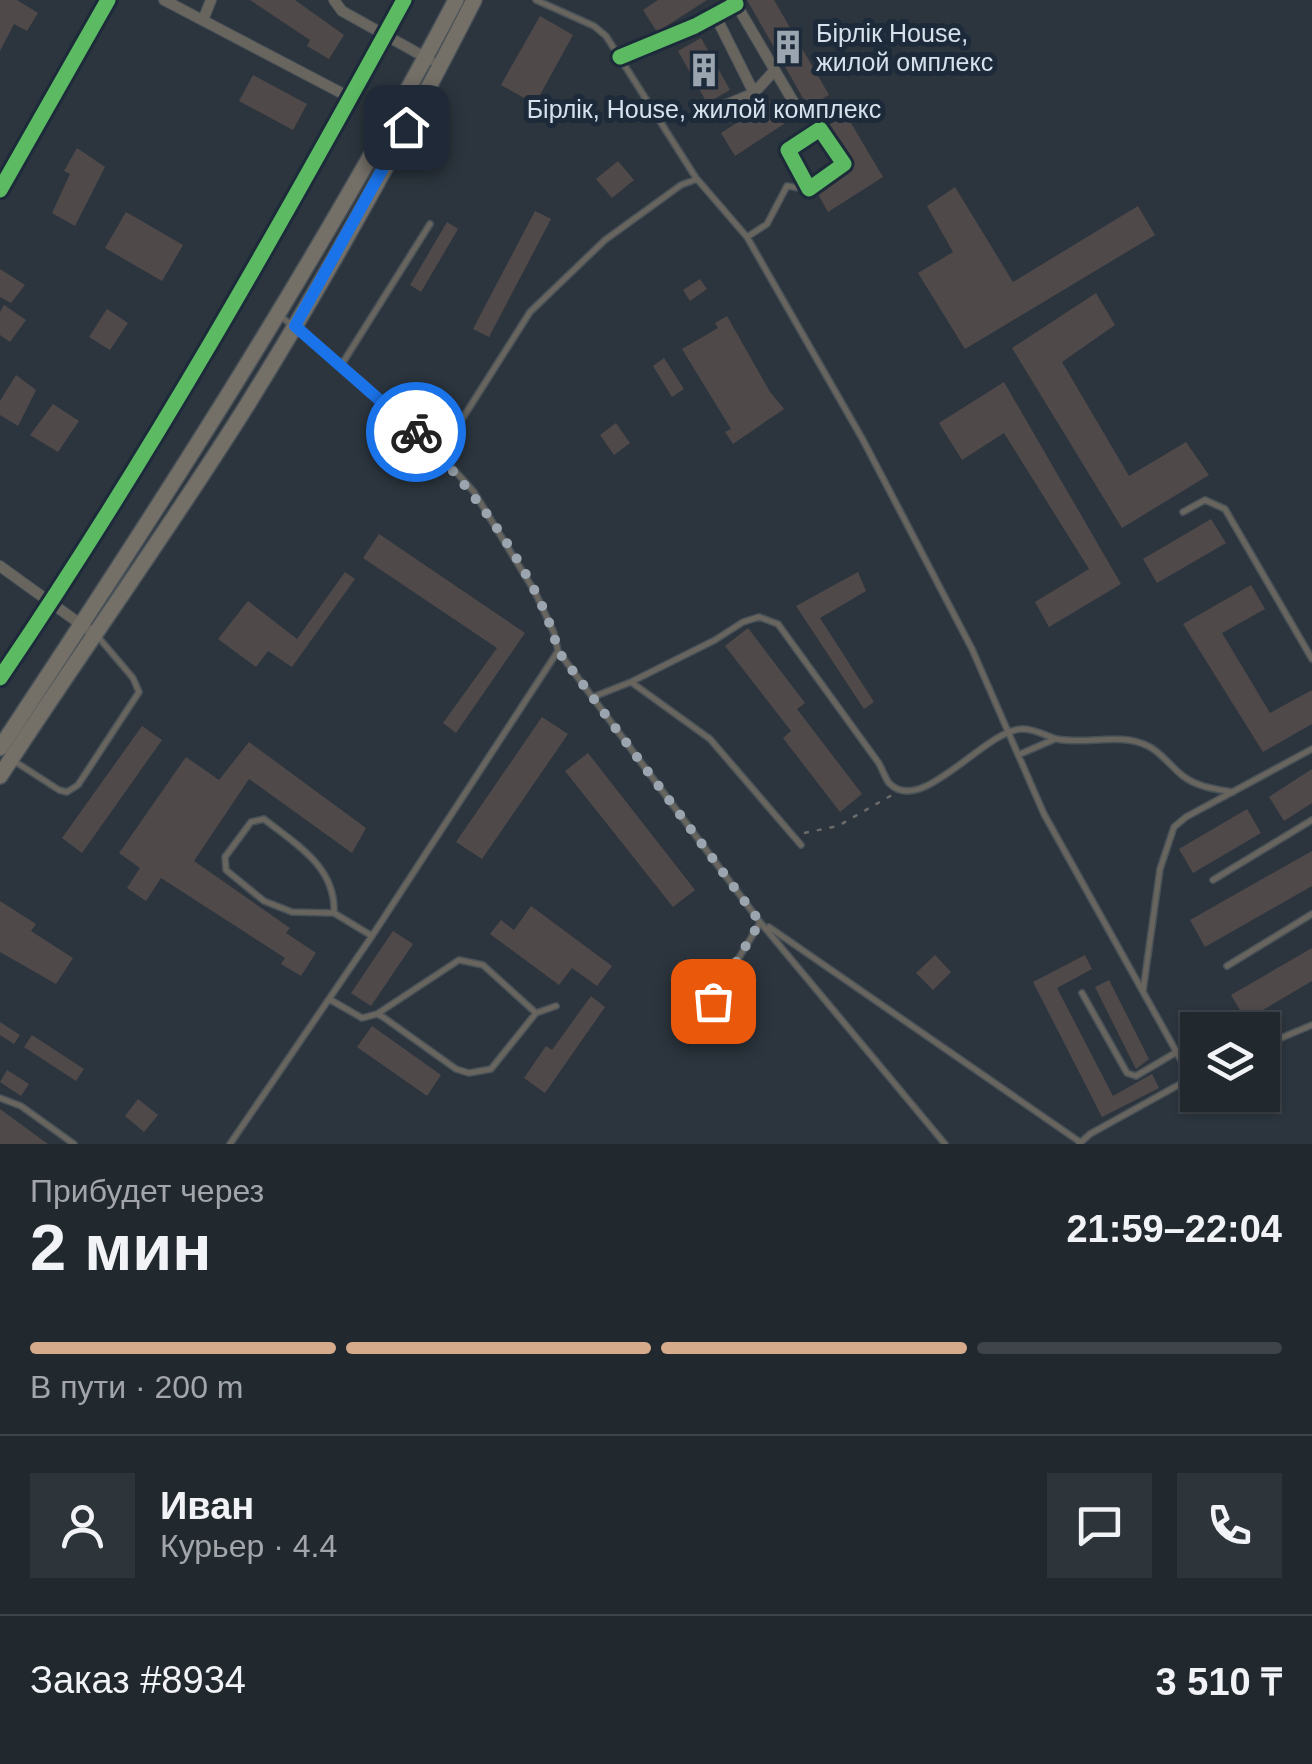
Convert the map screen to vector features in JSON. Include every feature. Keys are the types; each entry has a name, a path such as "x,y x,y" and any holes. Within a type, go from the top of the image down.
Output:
{"main road":[{"path":"6,754 97,636 295,326 433,62 456,0"},
{"path":"0,776 6,754 82,625 474,0"}],"street":[{"path":"0,190 108,0"},
{"path":"164,0 351,98"},
{"path":"203,20 211,0"},
{"path":"334,0 342,11 433,62"},
{"path":"0,678 243,289 404,0"},
{"path":"620,56 715,15 735,2 796,108"},
{"path":"715,15 754,93"},
{"path":"723,106 754,93 774,71"},
{"path":"820,129 844,164 809,189 788,150 820,129"},
{"path":"0,566 97,636"}],"lane":[{"path":"536,0 594,26 620,56 697,179 746,238 903,514 972,649 1044,814 1180,1059"},
{"path":"555,8 559,0"},
{"path":"440,454 530,312 605,240 681,185 697,179"},
{"path":"746,238 767,224 787,186 809,189"},
{"path":"342,364 430,224"},
{"path":"277,313 342,364 440,454 474,492 535,592 558,651 760,922 946,1144"},
{"path":"1183,512 1205,500 1225,509 1312,659"},
{"path":"593,697 631,682 743,622 759,618 778,624 889,782 902,791 923,790 1008,732 1027,729 1055,738 1133,741 1149,746 1185,778 1208,788 1233,792"},
{"path":"6,754 59,790 67,792 78,785 138,692 133,678 97,636"},
{"path":"230,1144 372,936 558,651"},
{"path":"631,682 710,739 801,845"},
{"path":"1018,755 1055,738"},
{"path":"1143,995 1160,869 1174,827 1186,816 1312,748"},
{"path":"334,913 335,894 318,863 264,819 251,822 225,858 226,870 264,901 292,912 334,913 372,936"},
{"path":"1212,880 1312,820"},
{"path":"1228,966 1312,914"},
{"path":"697,1027 760,922"},
{"path":"760,922 1080,1143 1180,1084"},
{"path":"329,999 362,1018 377,1014 459,960 482,965 536,1013"},
{"path":"1082,993 1128,1073 1136,1076 1175,1053"},
{"path":"377,1014 469,1074 491,1069 536,1013 556,1006"},
{"path":"1280,1038 1312,1024"},
{"path":"0,1098 21,1106 74,1144"}],"path":[{"path":"793,835 838,826 881,799 902,791"}],"building":[{"path":"0,0 17,0 38,13 27,31 14,24 0,51"},
{"path":"250,0 295,0 344,35 329,59 307,46 310,40"},
{"path":"658,0 707,0 657,32 643,10"},
{"name":"Бірлік House, жилой омплекс","path":"747,0 774,0 829,95 808,107"},
{"path":"540,16 573,35 535,104 501,85"},
{"name":"Бірлік, House, жилой комплекс","path":"701,38 730,90 707,103 678,51"},
{"path":"253,75 307,104 293,130 239,101"},
{"path":"770,101 784,124 735,156 721,133"},
{"path":"845,113 883,177 828,212 818,194 853,164 828,126"},
{"path":"77,148 105,167 75,226 52,213 70,174 64,171"},
{"path":"618,161 634,180 612,198 596,179"},
{"path":"955,187 1013,282 1138,206 1155,235 965,349 918,273 953,252 927,206"},
{"path":"535,211 551,219 489,337 473,329"},
{"path":"126,212 183,245 162,281 105,248"},
{"path":"447,222 458,229 421,292 410,285"},
{"path":"0,269 25,285 11,303 0,297"},
{"path":"700,279 707,289 690,301 683,290"},
{"path":"1096,293 1115,325 1062,362 1129,476 1186,442 1209,475 1122,528 1012,348"},
{"path":"4,305 26,320 10,342 0,335 0,312"},
{"path":"107,309 128,323 110,350 89,337"},
{"path":"727,316 770,392 784,409 733,444 725,432 731,429 682,349 718,328 715,323"},
{"path":"664,358 684,389 672,397 653,366"},
{"path":"16,375 36,390 18,426 0,415 0,401"},
{"path":"1004,382 1121,584 1049,627 1035,602 1089,569 1004,433 962,460 939,423"},
{"path":"53,404 79,421 58,452 30,435"},
{"path":"616,423 630,443 614,455 600,435"},
{"path":"1211,519 1226,543 1157,583 1143,559"},
{"path":"379,534 525,633 456,733 443,723 497,648 363,558"},
{"path":"345,572 355,579 292,667 268,651 256,667 218,639 248,601 297,639"},
{"path":"858,572 866,591 820,618 874,702 864,709 796,606"},
{"path":"1251,585 1265,609 1222,633 1270,713 1312,690 1312,724 1263,752 1183,624"},
{"path":"748,628 805,703 797,709 862,794 840,812 783,738 791,731 725,646"},
{"path":"542,717 568,734 482,859 456,842"},
{"path":"142,726 162,740 82,853 62,838"},
{"path":"249,742 366,828 352,853 249,779 194,861 290,928 286,933 316,953 301,976 281,964 285,958 161,878 146,901 127,888 140,868 119,853 186,757 219,780"},
{"path":"588,753 695,890 673,907 565,771"},
{"path":"1312,769 1312,803 1284,821 1269,797"},
{"path":"1247,809 1261,833 1193,873 1179,849"},
{"path":"1312,851 1312,886 1205,947 1190,920"},
{"path":"0,901 36,924 31,931 73,958 56,984 0,952"},
{"path":"531,906 612,966 597,986 572,968 559,985 490,934 501,920 514,930"},
{"path":"393,931 413,944 371,1006 351,993"},
{"path":"1312,948 1312,981 1260,1012 1241,1012 1231,995"},
{"path":"935,955 951,972 933,990 916,973"},
{"path":"1085,955 1092,969 1057,988 1113,1096 1152,1074 1159,1088 1102,1117 1033,982"},
{"path":"1109,980 1149,1059 1136,1069 1095,987"},
{"path":"591,996 605,1007 545,1093 524,1078 546,1046 552,1050"},
{"path":"0,1022 20,1035 14,1044 0,1035"},
{"path":"372,1026 441,1075 427,1096 357,1047"},
{"path":"32,1035 84,1069 76,1081 24,1047"},
{"path":"7,1070 29,1084 21,1096 0,1082"},
{"path":"138,1099 158,1115 144,1132 125,1116"},
{"path":"0,1109 48,1144 0,1144"}],"cycle path":[{"path":"0,190 108,0"},
{"path":"0,678 108,512 210,344 404,0"},
{"path":"620,57 695,26 736,4 734,0"},
{"path":"820,129 844,164 809,189 788,150 820,129"}],"way so far":[{"path":"416,432 474,492 535,592 558,651 760,922 713,1001"}],"place":[{"name":"Бірлік House, жилой омплекс","path":"788,47"},
{"name":"Бірлік, House, жилой комплекс","path":"704,70"}],"route":[{"path":"406,127 295,326 416,432"}]}
